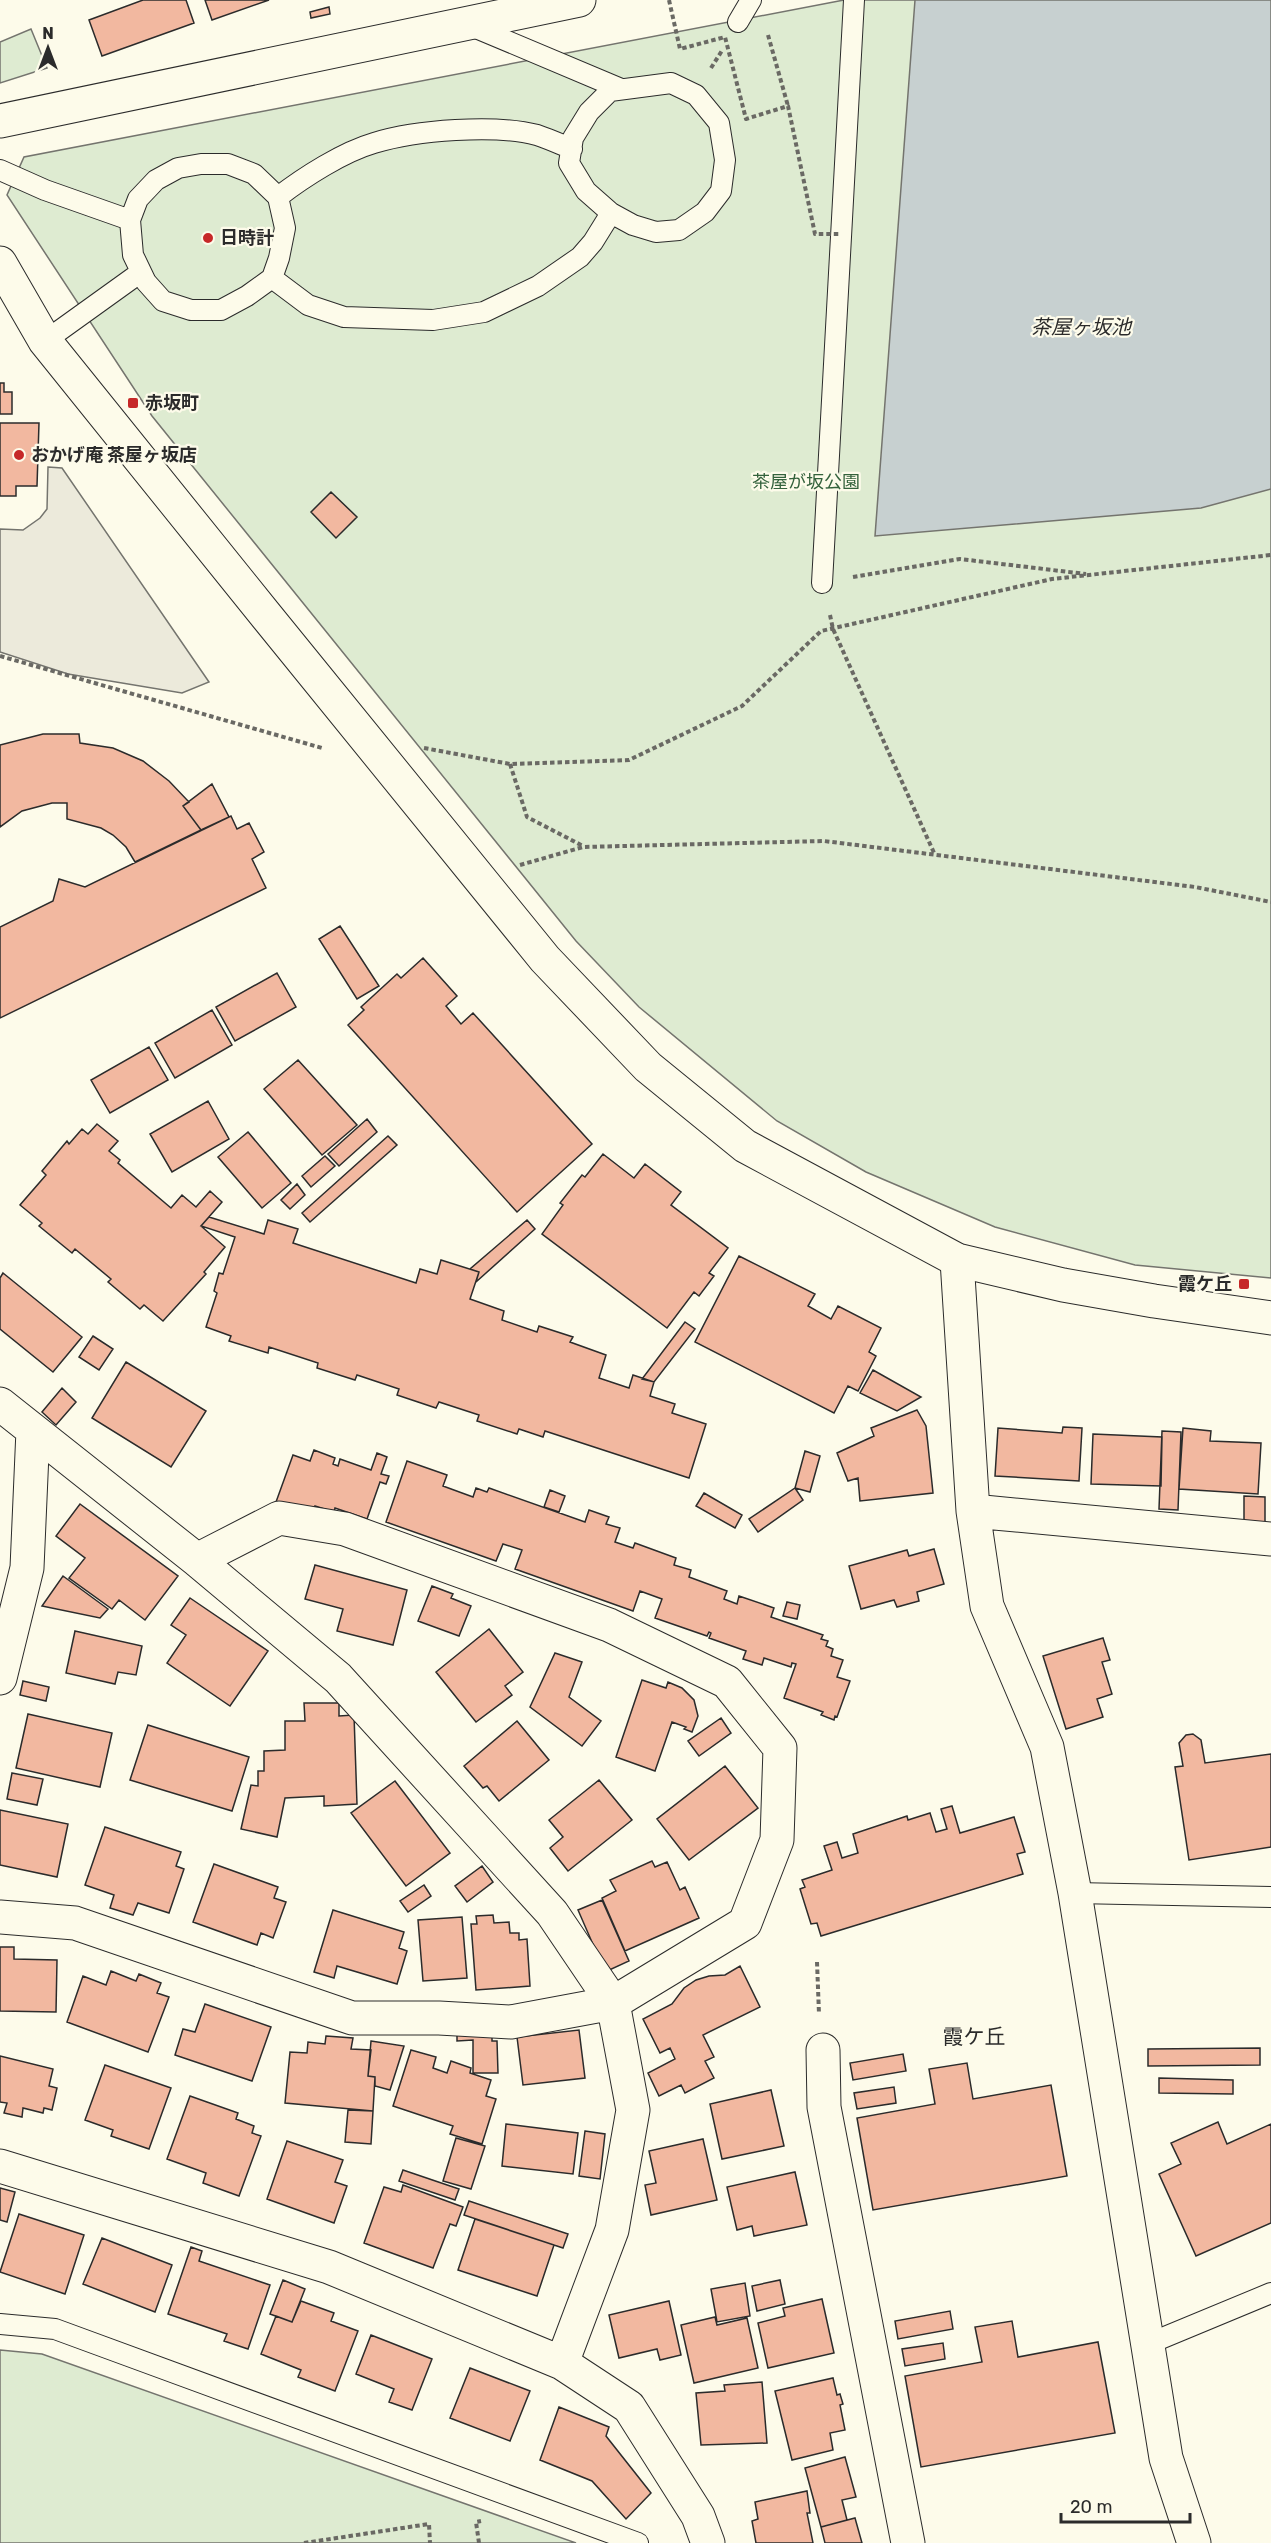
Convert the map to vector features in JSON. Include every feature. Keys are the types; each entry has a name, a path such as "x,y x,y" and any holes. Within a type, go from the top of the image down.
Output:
{"street":[{"path":"0,121 579,0"},
{"path":"0,263 45,341 364,737 544,959 648,1067 745,1146 957,1260 1086,1289 1271,1318"},
{"path":"957,1260 973,1511 987,1606 1047,1747 1075,1893 1166,2458 1194,2543"},
{"path":"0,1404 197,1560 338,1678 552,1913 614,2003 633,2110 612,2230 562,2363"},
{"path":"0,1678 27,1568 33,1430"},
{"path":"973,1511 1271,1539"},
{"path":"0,1917 75,1923 352,2018 438,2018 511,2022 614,2003 745,1923 777,1840 780,1748 726,1682 609,1625 345,1529 279,1518 197,1560"},
{"path":"823,2050 824,2107 908,2543"},
{"path":"0,2166 329,2267 562,2363 629,2407 698,2516 708,2543"}],"lane":[{"path":"738,22 751,0"},
{"path":"822,583 854,0"},
{"path":"467,25 621,89"},
{"path":"671,83 696,95 719,123 725,160 721,191 705,212 679,230 656,232 633,225 611,213 586,191 569,163 573,138 589,112 610,91 621,89 671,83"},
{"path":"278,197 320,168 373,143 443,130 489,130 536,135 572,149"},
{"path":"201,164 228,164 254,174 278,197 285,228 272,279 221,310 191,310 163,301 146,282 133,255 130,220 138,199 156,180 178,168 201,164"},
{"path":"0,170 45,190 130,220"},
{"path":"272,279 308,305 344,316 433,320 484,312 538,286 580,257 593,242 611,213"},
{"path":"45,341 141,272"},
{"path":"1075,1893 1271,1897"},
{"path":"1148,2344 1271,2293"},
{"path":"0,2324 54,2329 638,2543"}],"path":[{"path":"669,0 680,49 725,37 746,118 788,106"},
{"path":"696,95 738,22"},
{"path":"767,32 788,106 815,234 841,234"},
{"path":"364,737 510,764 629,760 742,706 821,631 1052,579 1271,555"},
{"path":"822,583 891,569 960,559 1093,575"},
{"path":"833,628 935,855"},
{"path":"0,656 387,765"},
{"path":"510,764 527,816 583,847"},
{"path":"486,887 508,869 583,847 824,841 1195,887 1271,902"},
{"path":"817,1962 817,1992"},
{"path":"304,2543 429,2524 430,2543"}],"green space":[{"name":"茶屋が坂公園","path":"844,0 1271,0 1271,1278 1135,1265 995,1227 866,1172 777,1121 639,1007 576,941 152,416 7,195 24,157"},
{"path":"31,29 47,68 0,83 0,42"},
{"path":"0,2350 42,2354 576,2543 0,2543"}],"shaded area":[{"path":"48,467 62,468 209,682 182,693 68,674 0,652 0,529 23,530 40,518 47,509"}],"water":[{"name":"茶屋ヶ坂池","path":"915,0 1271,0 1271,489 1201,508 875,536"}],"building":[{"path":"143,0 186,0 194,23 102,56 89,20"},
{"path":"205,0 269,0 212,20"},
{"path":"329,7 330,14 311,18 310,12"},
{"path":"0,383 4,383 4,392 12,392 12,414 0,414"},
{"name":"おかげ庵 茶屋ヶ坂店","path":"0,423 39,423 37,486 16,486 16,496 0,496"},
{"path":"331,492 357,517 336,538 311,512"},
{"path":"43,734 79,734 80,743 113,748 143,761 169,781 189,802 183,806 201,830 135,862 126,847 113,835 101,828 67,819 67,803 52,803 22,811 0,827 0,745"},
{"path":"212,784 229,817 201,830 183,806"},
{"path":"231,816 237,829 249,823 264,852 252,859 266,888 0,1018 0,927 53,901 59,879 85,887"},
{"path":"340,926 379,986 357,999 319,939"},
{"path":"423,958 457,996 446,1006 461,1024 473,1013 592,1144 517,1212 348,1025 364,1010 361,1007 397,974 401,978"},
{"path":"277,973 296,1007 235,1041 216,1007"},
{"path":"212,1010 232,1045 175,1078 155,1043"},
{"path":"149,1047 168,1080 110,1113 91,1080"},
{"path":"298,1060 357,1125 322,1155 264,1089"},
{"path":"208,1101 229,1139 172,1172 150,1134"},
{"path":"367,1119 377,1132 339,1166 328,1154"},
{"path":"97,1124 118,1141 109,1151 120,1160 118,1163 171,1208 182,1195 196,1207 210,1191 222,1202 201,1226 225,1247 204,1272 206,1274 163,1321 144,1305 140,1309 108,1282 111,1279 75,1249 72,1253 39,1226 42,1223 20,1205 46,1175 42,1171 67,1141 69,1144 82,1129 88,1134"},
{"path":"248,1132 291,1183 262,1208 218,1157"},
{"path":"388,1136 397,1145 310,1222 302,1213"},
{"path":"603,1154 634,1178 645,1164 681,1192 671,1205 728,1248 709,1273 714,1276 699,1296 694,1292 667,1328 542,1234 563,1205 560,1203 582,1175 585,1177"},
{"path":"325,1156 335,1166 311,1187 302,1176"},
{"path":"297,1184 305,1195 290,1209 281,1200"},
{"path":"209,1217 264,1234 268,1220 298,1229 293,1243 416,1283 420,1269 437,1274 441,1260 479,1272 470,1299 504,1311 502,1320 537,1332 539,1326 573,1337 570,1342 606,1355 599,1378 629,1388 633,1375 654,1382 650,1396 675,1404 672,1413 706,1424 689,1478 545,1431 543,1437 519,1429 517,1434 477,1421 479,1415 439,1402 436,1408 397,1395 399,1389 357,1375 355,1380 317,1368 318,1363 269,1347 268,1353 229,1341 231,1336 206,1327 217,1293 214,1291 219,1273 223,1274 235,1237 201,1226"},
{"path":"527,1220 535,1229 476,1282 479,1272 470,1269"},
{"path":"739,1256 815,1294 808,1306 831,1319 838,1306 881,1328 869,1352 876,1356 858,1391 848,1386 834,1413 695,1342"},
{"path":"3,1273 82,1337 53,1372 0,1329 0,1278"},
{"path":"685,1322 695,1329 654,1382 642,1379"},
{"path":"93,1336 113,1349 99,1370 79,1357"},
{"path":"126,1362 206,1411 171,1467 92,1418"},
{"path":"873,1370 921,1397 897,1411 860,1393"},
{"path":"62,1388 76,1402 56,1425 42,1412"},
{"path":"917,1410 926,1426 933,1493 860,1501 858,1478 848,1481 837,1453 874,1436 871,1428"},
{"path":"1063,1427 1082,1428 1079,1481 995,1476 998,1428 1062,1433"},
{"path":"1183,1428 1211,1431 1210,1441 1261,1443 1258,1494 1179,1489"},
{"path":"1162,1431 1181,1432 1178,1510 1159,1509"},
{"path":"1093,1434 1162,1437 1161,1486 1091,1484"},
{"path":"314,1450 335,1458 333,1464 338,1466 340,1459 371,1470 377,1453 387,1457 381,1474 389,1476 386,1484 380,1482 367,1519 335,1508 334,1512 315,1506 314,1511 295,1509 276,1502 293,1455 310,1461"},
{"path":"805,1451 820,1456 810,1492 795,1488"},
{"path":"407,1461 447,1475 443,1486 473,1497 476,1488 487,1492 489,1488 585,1522 589,1510 609,1517 606,1524 620,1528 615,1542 633,1548 635,1543 676,1558 674,1565 691,1570 689,1577 727,1591 724,1599 737,1604 739,1596 774,1608 771,1617 823,1635 821,1639 828,1641 826,1646 833,1649 831,1656 843,1660 837,1677 850,1681 837,1717 835,1716 834,1720 821,1715 823,1712 784,1698 796,1664 792,1663 791,1667 764,1658 762,1665 743,1659 746,1651 709,1638 711,1633 709,1632 707,1636 655,1618 662,1599 640,1591 633,1611 515,1569 522,1550 503,1544 496,1561 386,1522"},
{"path":"795,1488 803,1500 758,1532 749,1519"},
{"path":"550,1490 565,1496 559,1512 544,1507"},
{"path":"704,1493 742,1515 735,1528 696,1506"},
{"path":"1244,1496 1265,1497 1265,1522 1244,1522"},
{"path":"80,1504 178,1576 145,1620 119,1600 112,1609 69,1578 85,1558 56,1536"},
{"path":"934,1549 944,1584 917,1592 919,1601 897,1607 894,1600 861,1609 849,1566 907,1550 909,1556"},
{"path":"315,1565 407,1590 393,1645 337,1631 343,1609 305,1599"},
{"path":"63,1576 108,1609 100,1618 42,1606"},
{"path":"432,1586 453,1594 451,1598 471,1606 459,1636 418,1621"},
{"path":"190,1598 268,1651 230,1706 167,1663 186,1635 171,1625"},
{"path":"787,1602 800,1605 797,1619 783,1616"},
{"path":"489,1629 523,1672 505,1686 512,1695 476,1722 436,1672"},
{"path":"75,1631 142,1646 136,1675 118,1672 115,1684 66,1673"},
{"path":"1103,1638 1110,1660 1102,1662 1112,1694 1097,1699 1103,1717 1066,1729 1043,1656"},
{"path":"555,1653 582,1662 569,1697 601,1721 582,1746 530,1707"},
{"path":"642,1680 666,1688 668,1682 682,1688 694,1700 698,1716 692,1732 672,1722 655,1771 616,1757"},
{"path":"23,1681 49,1687 46,1701 20,1695"},
{"path":"304,1703 339,1703 339,1716 354,1715 357,1804 324,1806 324,1796 285,1798 277,1837 241,1829 251,1785 258,1786 258,1771 264,1771 264,1751 285,1750 285,1721 305,1721"},
{"path":"28,1714 112,1733 100,1787 16,1768"},
{"path":"721,1718 731,1733 699,1756 688,1741"},
{"path":"517,1721 549,1760 499,1801 487,1786 483,1788 464,1766"},
{"path":"148,1725 249,1757 232,1811 130,1780"},
{"path":"1193,1734 1201,1740 1205,1763 1271,1754 1271,1847 1189,1860 1175,1767 1183,1766 1179,1743 1186,1735"},
{"path":"725,1766 758,1808 689,1860 657,1819"},
{"path":"12,1773 43,1779 37,1805 7,1799"},
{"path":"599,1780 632,1820 568,1871 550,1848 563,1837 549,1820"},
{"path":"395,1781 450,1853 406,1886 351,1813"},
{"path":"952,1806 960,1833 1014,1817 1025,1852 1017,1854 1023,1874 821,1936 817,1923 811,1924 800,1889 805,1887 802,1880 832,1870 824,1846 837,1842 842,1858 858,1853 853,1834 907,1816 908,1820 930,1813 936,1832 947,1829 941,1809"},
{"path":"0,1810 68,1824 57,1877 0,1865"},
{"path":"105,1827 181,1852 176,1866 184,1869 169,1913 138,1903 133,1915 110,1908 114,1895 85,1885"},
{"path":"652,1861 655,1867 667,1862 680,1890 685,1887 699,1918 625,1951 602,1898 616,1891 610,1880"},
{"path":"214,1864 278,1887 274,1898 286,1902 273,1938 261,1933 257,1945 193,1922"},
{"path":"482,1866 493,1882 467,1902 455,1886"},
{"path":"424,1885 431,1896 408,1912 400,1901"},
{"path":"602,1900 629,1961 605,1972 578,1910"},
{"path":"333,1910 404,1932 399,1948 407,1951 397,1984 337,1966 334,1978 314,1972"},
{"path":"493,1915 494,1923 509,1922 510,1933 519,1933 519,1940 527,1939 530,1986 476,1990 471,1924 477,1924 476,1916"},
{"path":"462,1917 467,1978 423,1981 418,1920"},
{"path":"0,1947 14,1947 14,1959 57,1960 56,2012 0,2011"},
{"path":"740,1966 760,2007 703,2035 714,2057 705,2061 714,2078 685,2093 681,2085 659,2096 648,2073 675,2059 670,2048 660,2053 643,2019 672,2004 684,1988 696,1980 725,1975"},
{"path":"111,1971 136,1981 139,1974 161,1983 157,1993 169,1997 148,2052 67,2022 83,1976 106,1985"},
{"path":"205,2004 271,2027 252,2081 175,2055 183,2029 195,2032"},
{"path":"579,2030 585,2078 523,2085 517,2037"},
{"path":"492,2031 492,2041 497,2041 498,2073 473,2073 473,2040 457,2041 457,2032"},
{"path":"326,2036 353,2038 351,2049 371,2050 368,2076 375,2077 373,2111 285,2103 290,2052 307,2053 308,2042 325,2044"},
{"path":"371,2041 404,2046 390,2090 375,2086 375,2077 368,2076"},
{"path":"1260,2048 1260,2065 1148,2066 1148,2049"},
{"path":"411,2050 436,2057 433,2068 447,2073 451,2061 471,2068 470,2073 491,2080 486,2096 496,2099 482,2144 450,2134 453,2126 393,2106"},
{"path":"903,2054 906,2071 853,2080 850,2063"},
{"path":"0,2056 53,2069 49,2086 57,2088 52,2110 44,2108 43,2113 23,2108 22,2117 4,2113 7,2103 0,2102"},
{"path":"967,2063 973,2099 1051,2085 1067,2176 873,2210 857,2118 935,2104 929,2069"},
{"path":"105,2065 171,2088 149,2149 111,2136 113,2130 85,2120"},
{"path":"1159,2078 1233,2080 1233,2094 1159,2093"},
{"path":"894,2087 896,2103 857,2109 854,2093"},
{"path":"771,2090 784,2146 722,2159 710,2104"},
{"path":"190,2096 238,2113 236,2119 254,2126 252,2133 261,2136 239,2196 203,2183 206,2173 167,2159"},
{"path":"348,2110 373,2111 371,2144 345,2142"},
{"path":"1218,2122 1227,2144 1271,2124 1271,2223 1196,2256 1159,2174 1181,2164 1171,2143"},
{"path":"506,2124 578,2133 573,2174 502,2166"},
{"path":"585,2131 605,2134 600,2179 579,2176"},
{"path":"456,2138 485,2146 471,2189 443,2181"},
{"path":"703,2139 717,2200 651,2215 645,2185 656,2183 649,2151"},
{"path":"287,2141 343,2160 335,2182 347,2186 334,2223 267,2199"},
{"path":"403,2170 459,2189 455,2200 399,2181"},
{"path":"795,2172 807,2225 754,2236 752,2226 737,2230 727,2187"},
{"path":"403,2185 463,2207 456,2226 450,2224 433,2268 364,2243 384,2187 401,2192"},
{"path":"0,2188 15,2192 7,2222 0,2220"},
{"path":"469,2201 568,2234 563,2248 464,2215"},
{"path":"19,2214 84,2235 65,2294 0,2272"},
{"path":"475,2219 554,2245 537,2296 458,2270"},
{"path":"102,2238 172,2265 155,2312 83,2284"},
{"path":"191,2247 202,2251 199,2261 270,2285 248,2349 224,2341 227,2334 168,2314"},
{"path":"283,2280 305,2289 292,2322 270,2314"},
{"path":"780,2280 785,2304 757,2311 752,2286"},
{"path":"745,2283 750,2316 717,2322 711,2289"},
{"path":"822,2299 834,2353 768,2368 758,2323 785,2316 783,2308"},
{"path":"301,2301 334,2313 331,2321 358,2331 335,2391 298,2377 301,2370 261,2354 276,2316 292,2322"},
{"path":"669,2301 681,2355 660,2360 657,2349 619,2358 609,2315"},
{"path":"950,2311 953,2329 898,2339 895,2321"},
{"path":"715,2317 717,2325 747,2318 758,2368 694,2383 681,2325"},
{"path":"1012,2321 1018,2357 1098,2342 1115,2433 921,2467 905,2376 982,2362 975,2327"},
{"path":"371,2335 432,2359 412,2410 389,2402 394,2389 356,2374"},
{"path":"943,2343 945,2359 905,2366 902,2349"},
{"path":"470,2368 530,2391 510,2441 450,2418"},
{"path":"833,2378 837,2395 840,2394 843,2404 840,2405 845,2430 830,2433 833,2450 792,2460 775,2391"},
{"path":"762,2382 767,2443 701,2445 696,2393 725,2391 724,2385"},
{"path":"559,2407 609,2427 606,2436 651,2493 626,2519 592,2481 540,2460"},
{"path":"845,2457 856,2497 842,2500 847,2520 821,2527 805,2468"},
{"path":"807,2491 810,2513 807,2513 813,2543 756,2543 752,2521 758,2519 755,2502"},
{"path":"855,2518 862,2543 825,2543 821,2527"}],"place":[{"name":"日時計","path":"208,238"},
{"name":"赤坂町","path":"133,403"},
{"name":"おかげ庵 茶屋ヶ坂店","path":"19,455"},
{"name":"霞ケ丘","path":"1244,1284"}],"district":[{"name":"霞ケ丘","path":"974,2037"}]}
